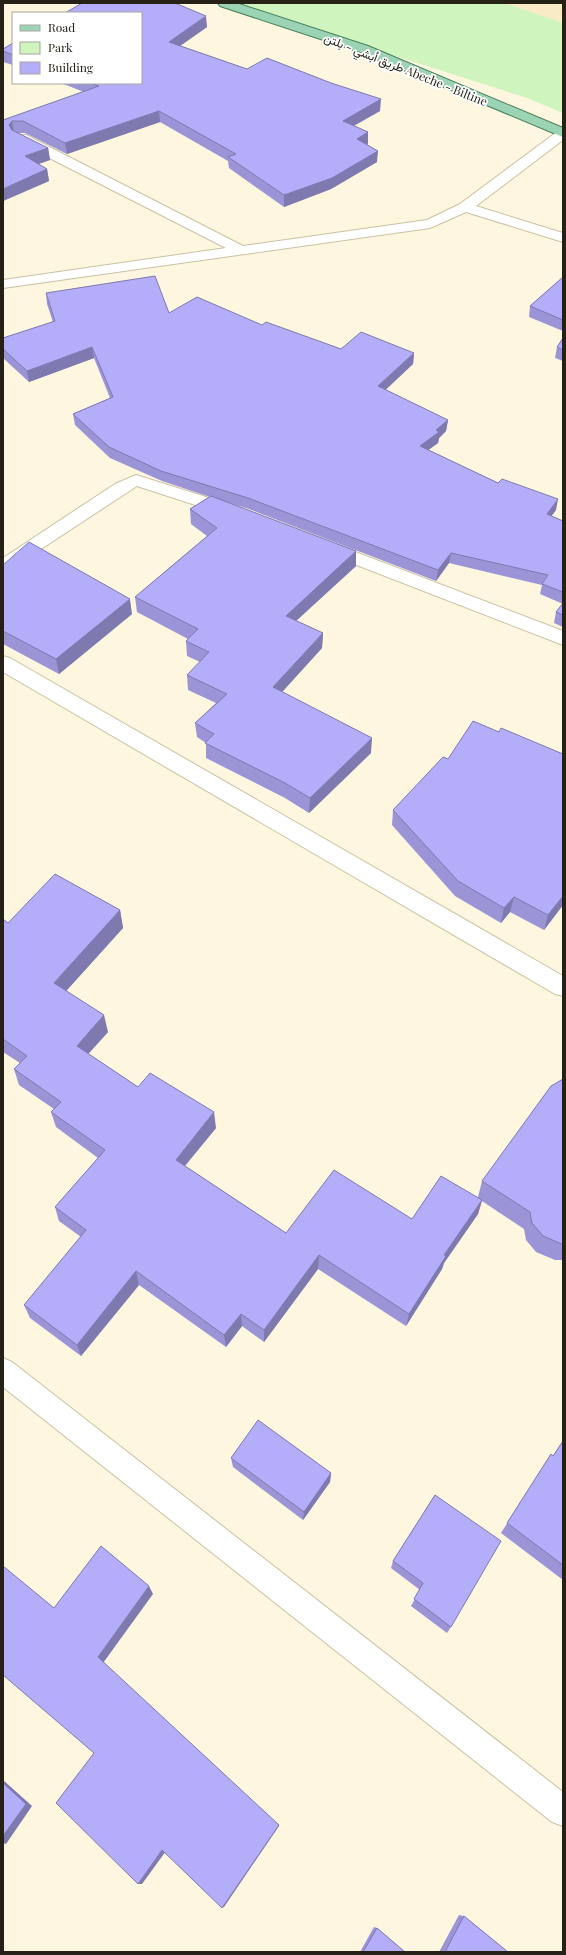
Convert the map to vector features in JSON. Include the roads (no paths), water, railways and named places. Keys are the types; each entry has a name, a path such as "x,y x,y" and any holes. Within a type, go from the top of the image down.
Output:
{"main road":[{"name":"طريق أبشي - بلتن Abeche - Biltine","path":"224,3 364,49 563,133"}],"street":[{"path":"3,284 430,224 465,207 563,133"},
{"path":"18,137 240,250"},
{"path":"465,207 563,238"},
{"path":"3,566 121,488 136,480 249,517"},
{"path":"315,543 563,638"},
{"path":"3,663 563,987"},
{"path":"3,1371 563,1811"}]}
